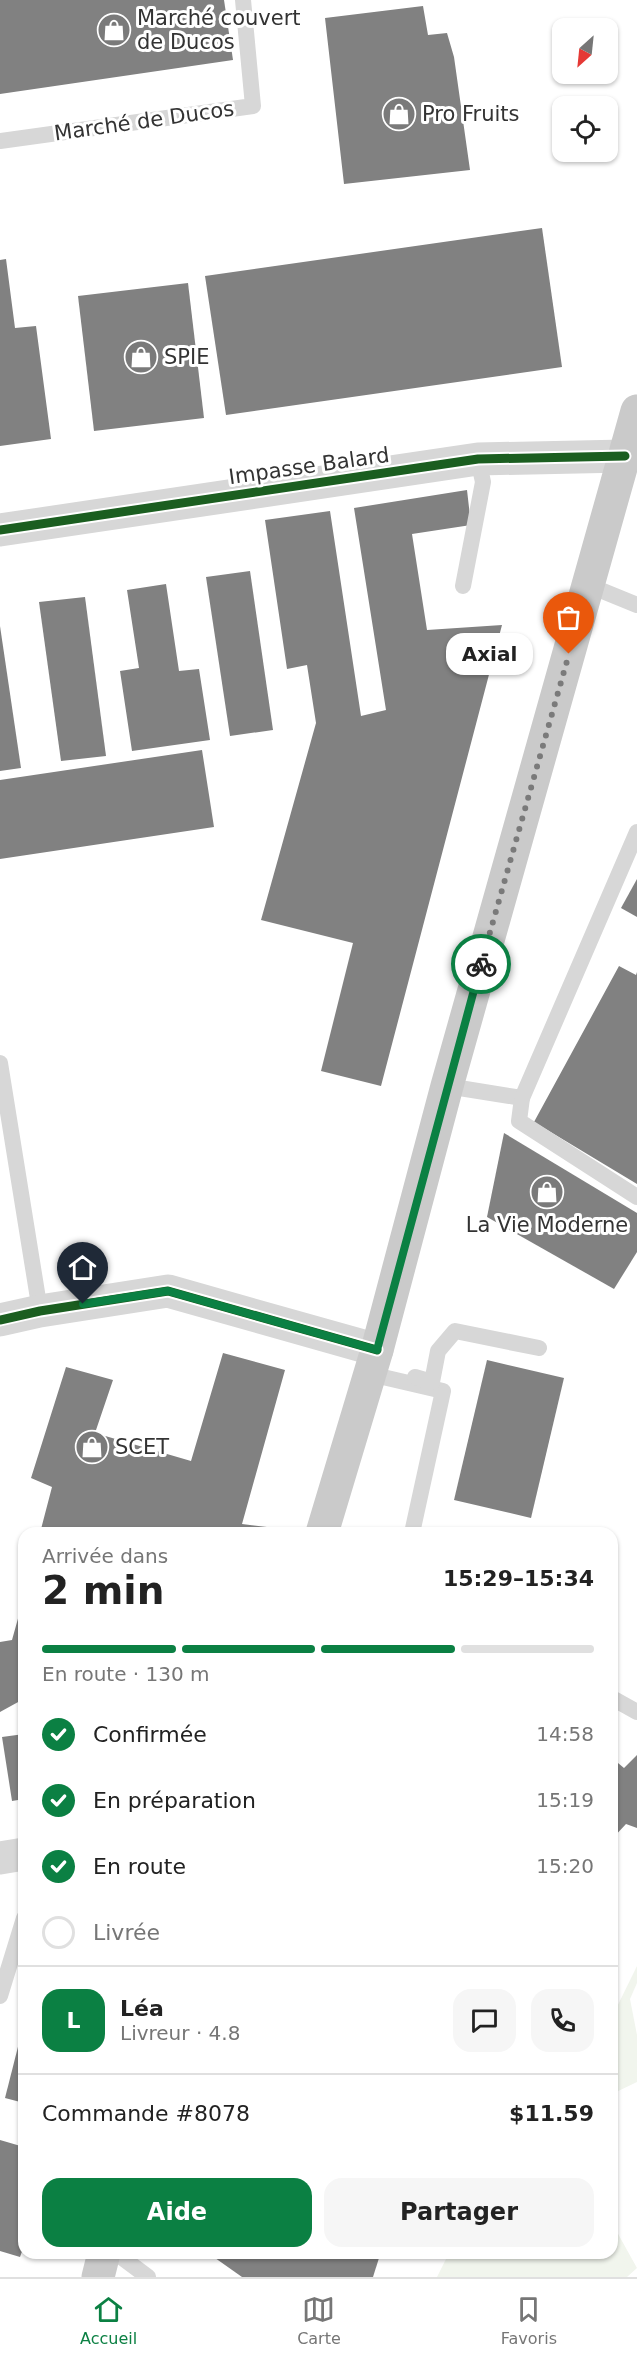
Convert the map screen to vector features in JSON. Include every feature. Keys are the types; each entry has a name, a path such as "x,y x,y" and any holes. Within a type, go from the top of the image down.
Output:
{"main road":[{"path":"324,1527 373,1364 447,1086 588,585 631,459 637,411"},
{"path":"98,2277 102,2259"}],"street":[{"name":"Impasse Balard","path":"0,530 478,459 631,459"},
{"path":"0,1320 40,1311 168,1291 373,1364"},
{"path":"0,1858 18,1855"}],"lane":[{"name":"Marché de Ducos","path":"0,141 253,106 243,0"},
{"path":"463,586 483,482 478,459"},
{"path":"588,585 637,605"},
{"path":"637,832 522,1098 519,1121 637,1197"},
{"path":"0,1063 40,1311"},
{"path":"447,1086 522,1098"},
{"path":"373,1364 432,1382 438,1351 455,1331 539,1348"},
{"path":"373,1364 443,1391 413,1527"},
{"path":"618,1701 637,1712"},
{"path":"0,1996 18,1938"},
{"path":"124,2259 148,2277"}],"shaded area":[{"path":"637,1966 637,1983 630,1999 637,2035 637,2082 618,2091 618,2005"},
{"path":"618,2234 637,2268 627,2277 437,2277 446,2259 618,2259"}],"building":[{"name":"Marché couvert de Ducos","path":"0,0 224,0 233,60 0,94"},
{"name":"Pro Fruits","path":"423,6 428,35 447,33 454,57 470,170 344,184 325,18"},
{"path":"542,228 562,367 226,415 205,276"},
{"path":"6,259 15,328 36,326 51,439 0,446 0,260"},
{"name":"SPIE","path":"188,283 204,418 94,431 78,296"},
{"path":"467,490 471,525 412,534 427,630 502,625 381,1086 321,1071 353,943 261,920 316,723 307,665 287,669 265,520 330,511 361,716 386,710 354,508"},
{"path":"250,571 273,730 230,736 206,577"},
{"path":"166,584 179,671 199,669 210,740 132,751 120,671 139,668 127,590"},
{"path":"85,597 106,756 61,761 39,602"},
{"path":"0,626 21,768 0,771"},
{"path":"202,750 214,827 0,859 0,780"},
{"path":"637,879 637,917 621,908"},
{"path":"619,966 636,975 637,972 637,1184 534,1122"},
{"name":"La Vie Moderne","path":"504,1133 637,1213 637,1252 614,1289 487,1217"},
{"name":"SCET","path":"223,1353 285,1370 242,1524 267,1527 42,1527 52,1487 31,1478 66,1367 113,1380 95,1433 191,1461"},
{"path":"487,1360 564,1378 531,1518 454,1500"},
{"path":"18,1618 18,1702 0,1712 0,1642 12,1640"},
{"path":"18,1735 18,1800 12,1801 2,1737"},
{"path":"637,1755 637,1828 626,1824 618,1833 618,1763 624,1768"},
{"path":"18,2047 18,2101 5,2098"},
{"path":"0,2140 18,2145 18,2256 0,2251"},
{"path":"216,2259 379,2259 373,2277 242,2277"}],"cycle path":[{"path":"0,530 478,459 625,456"},
{"path":"0,1320 40,1311 168,1291 377,1350"}],"way so far":[{"path":"481,964 569,654"}],"place":[{"name":"Marché couvert de Ducos","path":"114,30"},
{"name":"Pro Fruits","path":"399,114"},
{"name":"SPIE","path":"141,357"},
{"name":"Axial","path":"569,654"},
{"name":"La Vie Moderne","path":"547,1192"},
{"name":"SCET","path":"92,1447"}],"route":[{"path":"83,1304 168,1291 377,1350 481,964"}]}
